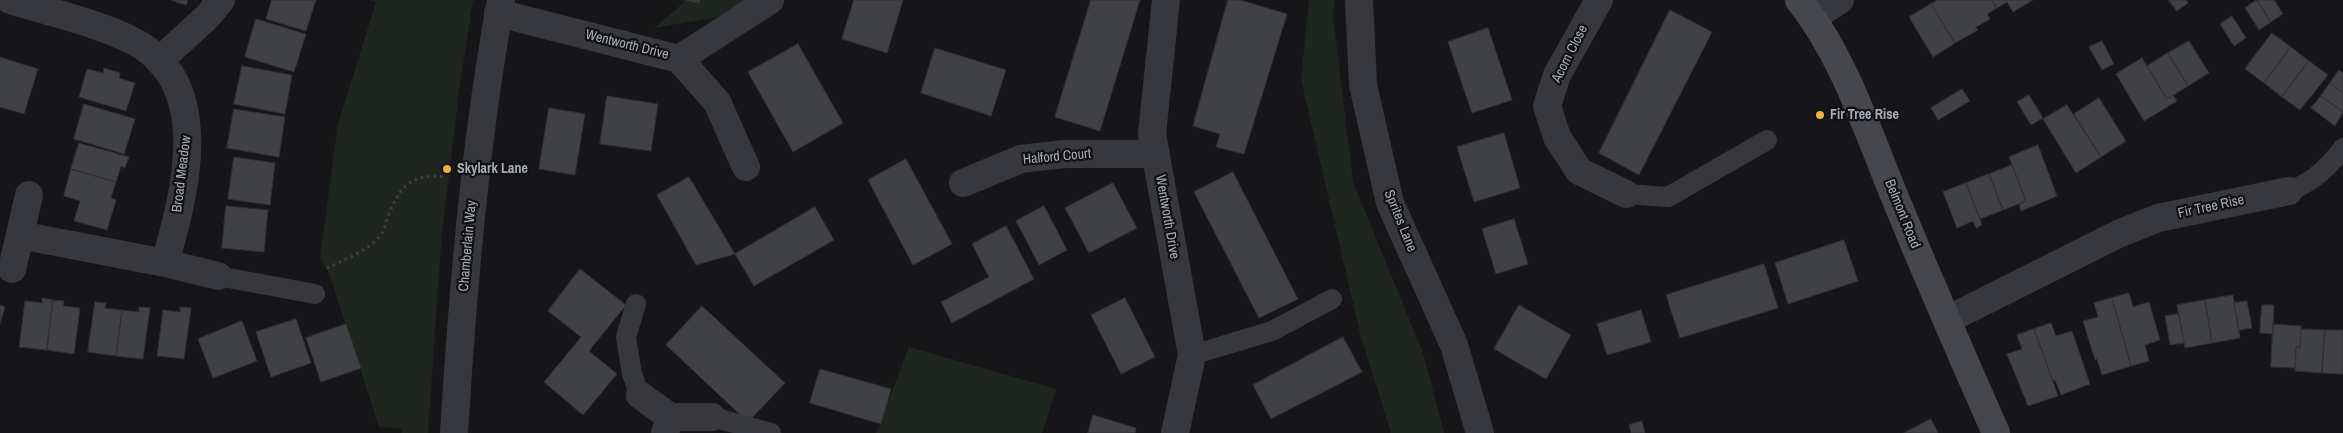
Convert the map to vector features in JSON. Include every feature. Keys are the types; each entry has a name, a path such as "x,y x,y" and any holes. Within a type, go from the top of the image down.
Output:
{"street":[{"name":"Broad Meadow","path":"10,0 122,36 147,50 159,61 173,79 183,104 188,125 188,144 180,201 165,263"},
{"path":"159,61 208,16 221,0"},
{"name":"Wentworth Drive","path":"499,7 680,58 770,0"},
{"name":"Wentworth Drive","path":"1166,0 1152,134 1192,355 1175,433"},
{"name":"Sprites Lane","path":"1359,0 1363,85 1390,203 1454,345 1480,433"},
{"name":"Acorn Close","path":"1599,0 1556,75 1547,106 1557,138 1579,170 1626,194"},
{"path":"1806,9 1840,0"},
{"name":"Chamberlain Way","path":"454,433 460,330 474,182 499,7"},
{"name":"Belmont Road","path":"1806,9 1834,55 1850,90 1946,320 1996,433"},
{"path":"680,58 717,102 746,167"},
{"name":"Halford Court","path":"962,183 1021,159 1064,154 1156,154"},
{"name":"Fir Tree Rise","path":"1946,320 2118,234 2158,218 2289,191"},
{"path":"29,195 12,253 165,263 218,276"},
{"path":"640,394 667,425 712,416"}],"lane":[{"path":"1626,194 1668,197 1767,140"},
{"path":"2289,191 2316,178 2329,166 2343,148"},
{"path":"218,276 314,294"},
{"path":"1192,355 1272,331 1332,300"},
{"path":"636,304 626,337 632,374 640,394"},
{"path":"712,416 771,433"}],"path":[{"path":"322,270 356,254 378,239 385,229 399,192 411,181 430,176 474,182"}],"shaded area":[{"path":"370,0 473,0 459,91 441,243 428,433 402,433 401,428 379,427 329,273 320,258 338,124 376,2"},
{"path":"687,0 749,0 724,16 654,28"},
{"path":"1309,0 1335,0 1333,16 1353,182 1423,353 1444,433 1391,433 1360,333 1301,79"},
{"path":"909,347 1056,389 1042,433 876,433"}],"building":[{"path":"171,0 188,0 186,5"},
{"path":"272,0 316,0 306,31 266,19"},
{"path":"684,0 700,0 699,3"},
{"path":"854,0 903,0 887,53 842,39"},
{"path":"1091,0 1140,0 1100,131 1055,117"},
{"path":"1228,0 1240,0 1287,14 1244,154 1216,147 1220,134 1193,126"},
{"path":"1938,0 1992,0 1997,8 1987,14 1990,19 1976,27 1978,30 1955,43 1931,4"},
{"path":"1992,0 2033,0 2013,12 2007,2 1997,8"},
{"path":"2169,0 2186,0 2188,3 2177,11"},
{"path":"2257,0 2274,0 2283,14 2271,22"},
{"path":"2257,0 2271,22 2259,30 2245,8"},
{"path":"1931,4 1955,43 1933,57 1909,17"},
{"path":"1670,10 1712,32 1639,175 1599,153"},
{"path":"2232,16 2246,38 2234,46 2220,24"},
{"path":"256,19 306,34 294,72 245,57"},
{"path":"1488,28 1512,100 1472,113 1448,42"},
{"path":"2272,33 2291,47 2264,83 2245,69"},
{"path":"2102,41 2114,64 2102,70 2089,47"},
{"path":"2189,41 2209,73 2188,86 2168,53"},
{"path":"798,44 843,123 793,152 748,72"},
{"path":"2291,47 2309,61 2282,97 2264,83"},
{"path":"935,48 1006,70 991,116 921,93"},
{"path":"2168,53 2188,86 2167,99 2147,66"},
{"path":"0,57 38,69 24,114 0,107"},
{"path":"2142,58 2167,99 2173,95 2177,101 2144,121 2116,74"},
{"path":"2309,61 2328,75 2300,110 2282,97"},
{"path":"242,66 292,75 285,114 234,104"},
{"path":"104,68 120,73 119,78 135,83 126,111 79,97 87,69 103,73"},
{"path":"2339,70 2343,73 2343,93 2330,83"},
{"path":"2330,83 2343,93 2343,112 2321,96"},
{"path":"1962,89 1970,101 1938,120 1931,108"},
{"path":"2029,95 2043,118 2031,125 2017,102"},
{"path":"607,96 658,104 651,151 600,144"},
{"path":"2321,96 2343,112 2335,126 2311,108"},
{"path":"2099,98 2126,141 2101,157 2074,114"},
{"path":"84,104 135,119 124,154 74,139"},
{"path":"2067,105 2101,157 2076,173 2043,119"},
{"path":"549,108 585,114 575,175 539,169"},
{"path":"234,109 285,117 279,157 227,148"},
{"path":"1504,133 1520,188 1474,202 1457,147"},
{"path":"79,143 129,157 125,168 121,166 116,182 71,169"},
{"path":"2038,145 2057,196 2021,211 2019,204 2026,201 2009,157"},
{"path":"234,157 275,163 270,205 228,199"},
{"path":"906,159 952,244 913,265 868,180"},
{"path":"2012,165 2026,201 2003,210 1989,174"},
{"path":"71,169 116,182 111,198 116,200 107,230 74,221 80,201 64,196"},
{"path":"1233,172 1298,299 1259,318 1194,192"},
{"path":"1989,174 2003,210 1980,219 1966,183"},
{"path":"689,177 735,254 696,265 657,195"},
{"path":"1113,183 1137,228 1089,253 1065,208"},
{"path":"1966,183 1982,225 1976,228 1973,221 1957,228 1943,192"},
{"path":"226,206 268,210 264,252 222,248"},
{"path":"1044,206 1067,250 1039,265 1016,221"},
{"path":"815,207 834,240 754,286 735,254"},
{"path":"1514,219 1528,264 1496,274 1482,229"},
{"path":"1006,226 1034,279 952,323 941,302 989,277 972,244"},
{"path":"1844,240 1858,281 1788,304 1775,263"},
{"path":"1764,264 1778,308 1680,338 1666,295"},
{"path":"580,269 626,305 589,351 617,374 583,415 544,382 581,337 548,311"},
{"path":"2129,293 2133,307 2149,302 2160,340 2145,345 2149,361 2131,366 2112,298"},
{"path":"2233,295 2240,338 2212,343 2205,300"},
{"path":"42,298 53,300 47,350 19,347 25,301 42,303"},
{"path":"1125,298 1155,357 1121,374 1091,315"},
{"path":"2112,298 2131,366 2102,375 2097,359 2095,360 2083,321 2098,317 2094,303"},
{"path":"53,300 64,301 63,306 80,308 74,354 47,350"},
{"path":"2205,300 2212,343 2185,348 2177,305"},
{"path":"2247,301 2252,328 2239,330 2234,303"},
{"path":"95,302 106,303 105,308 122,310 116,356 88,352"},
{"path":"0,305 5,307 0,324"},
{"path":"1519,305 1571,335 1546,379 1494,349"},
{"path":"2262,305 2274,305 2273,334 2260,333"},
{"path":"702,306 785,383 748,422 666,345"},
{"path":"139,307 150,308 143,359 116,356 122,310 139,312"},
{"path":"180,307 191,308 184,359 157,356 163,310 180,312"},
{"path":"1641,310 1651,342 1607,355 1597,324"},
{"path":"2179,314 2184,343 2170,345 2165,316"},
{"path":"296,319 311,363 271,377 256,332"},
{"path":"242,321 257,361 213,378 198,339"},
{"path":"2051,323 2056,336 2072,331 2090,384 2061,395 2055,380 2053,381 2034,329"},
{"path":"346,324 361,368 321,382 306,338"},
{"path":"2273,324 2301,326 2300,347 2296,347 2295,368 2271,367"},
{"path":"2034,329 2058,396 2028,406 2007,354 2022,349 2017,335"},
{"path":"2301,329 2325,330 2322,373 2295,371 2296,347 2300,347"},
{"path":"2325,330 2343,330 2343,374 2322,373"},
{"path":"1343,337 1362,372 1271,419 1253,385"},
{"path":"820,369 891,389 881,424 810,403"},
{"path":"1093,415 1136,428 1135,433 1088,433"},
{"path":"1931,419 1938,433 1904,433"},
{"path":"1642,421 1645,433 1631,433 1629,425"}],"place":[{"name":"Fir Tree Rise","path":"1820,115"},
{"name":"Skylark Lane","path":"447,169"}]}
